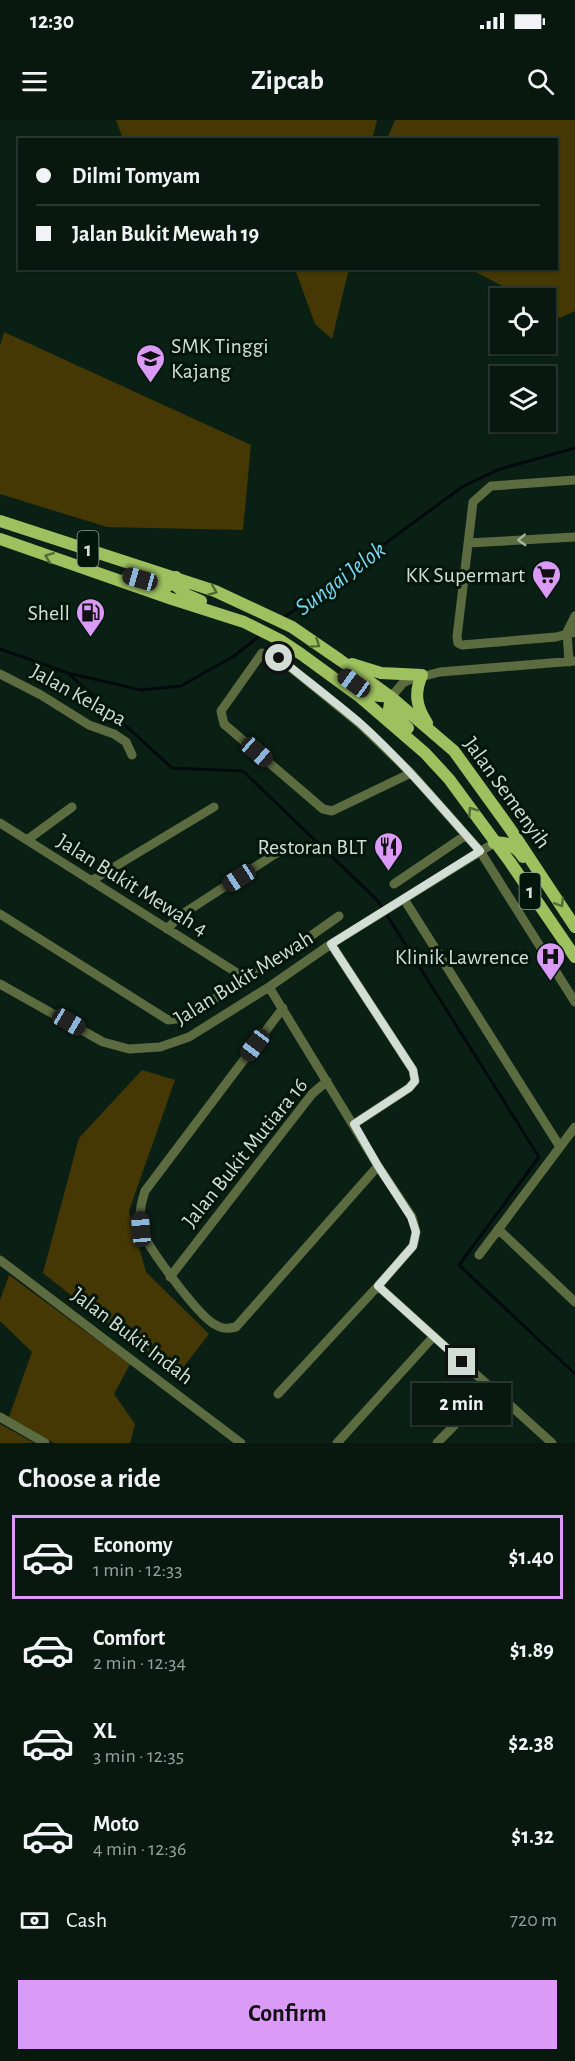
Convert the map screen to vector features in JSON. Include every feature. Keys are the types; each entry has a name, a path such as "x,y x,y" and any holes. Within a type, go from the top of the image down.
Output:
{"main road":[{"name":"Jalan Semenyih","path":"0,521 215,591 292,627 339,660 391,697 454,751 547,883 575,927"},
{"name":"Jalan Semenyih","path":"0,539 242,621 280,640 301,654 360,697 425,753 449,778 575,957"},
{"path":"72,565 97,567 161,586 168,586 176,577"},
{"path":"176,577 175,585 180,591 242,621"},
{"path":"301,654 317,658 372,694 391,697 388,709 422,742 425,753"},
{"path":"339,660 381,673 422,675 416,696 419,711 432,731"},
{"path":"493,805 498,828 498,836 494,843"},
{"path":"494,843 504,842 511,845 547,883"}],"street":[{"path":"571,632 556,637 462,645 458,643 473,502 491,486 575,480"},
{"path":"468,543 575,537"},
{"path":"391,697 403,683 422,675 572,662 571,632 575,616"},
{"path":"411,773 332,811 322,809 224,724 222,711 262,653 279,658 360,724 411,773 480,851 575,1002"},
{"name":"Jalan Kelapa","path":"0,674 41,695 89,725 114,734 126,742 132,755"},
{"path":"27,840 72,807"},
{"path":"91,881 214,807"},
{"name":"Jalan Bukit Mewah 4","path":"0,824 245,978"},
{"path":"394,884 466,835"},
{"name":"Jalan Bukit Mewah","path":"0,984 103,1041 129,1049 160,1047 189,1037 269,987 331,944 494,843"},
{"path":"167,929 181,915 278,852"},
{"path":"404,899 560,1147"},
{"path":"0,914 168,1020 183,1018 288,952 339,916"},
{"path":"331,944 413,1070 415,1081 409,1088 354,1124"},
{"path":"288,952 297,966"},
{"path":"269,987 411,1217 416,1232 413,1246 278,1394"},
{"path":"283,1008 145,1191 140,1207 141,1229 170,1277 212,1324 225,1329 236,1327 378,1166"},
{"name":"Jalan Bukit Mutiara 16","path":"170,1277 312,1094 327,1081"},
{"path":"479,1255 575,1127"},
{"path":"498,1229 575,1302"},
{"name":"Jalan Bukit Indah","path":"0,1260 241,1443"},
{"path":"378,1286 548,1442"},
{"path":"337,1443 434,1336"},
{"path":"437,1443 491,1388"},
{"path":"0,1417 45,1443"}],"shaded area":[{"path":"116,120 377,120 372,138 123,138"},
{"path":"395,120 575,120 575,311 560,318 556,316 556,288 506,288 472,270 558,270 558,138 387,138"},
{"path":"295,270 349,270 332,339 315,324"},
{"path":"4,332 251,445 243,530 107,527 0,494 0,346"},
{"path":"142,1070 175,1080 129,1211 146,1272 209,1334 175,1378 43,1273 79,1138"},
{"path":"9,1275 130,1364 114,1394 135,1424 130,1443 54,1443 9,1417 32,1352 0,1321 0,1300"},
{"path":"0,1424 34,1443 0,1443"}],"waterway":[{"name":"Sungai Jelok","path":"282,619 462,487 497,470 575,448"},
{"name":"Sungai Jelok","path":"0,649 68,673 141,690 181,686 234,656 262,634"},
{"path":"68,673 172,768 243,771 378,901 539,1157 459,1265 575,1374"}],"place":[{"name":"SMK Tinggi Kajang","path":"150,384"},
{"name":"KK Supermart","path":"546,600"},
{"name":"Shell","path":"91,638"},
{"name":"Restoran BLT","path":"388,872"},
{"name":"Klinik Lawrence","path":"550,982"}],"route":[{"path":"279,658 377,740 411,773 480,851 331,944 413,1070 415,1081 409,1088 354,1124 411,1217 416,1232 413,1246 378,1286 462,1362"}]}
